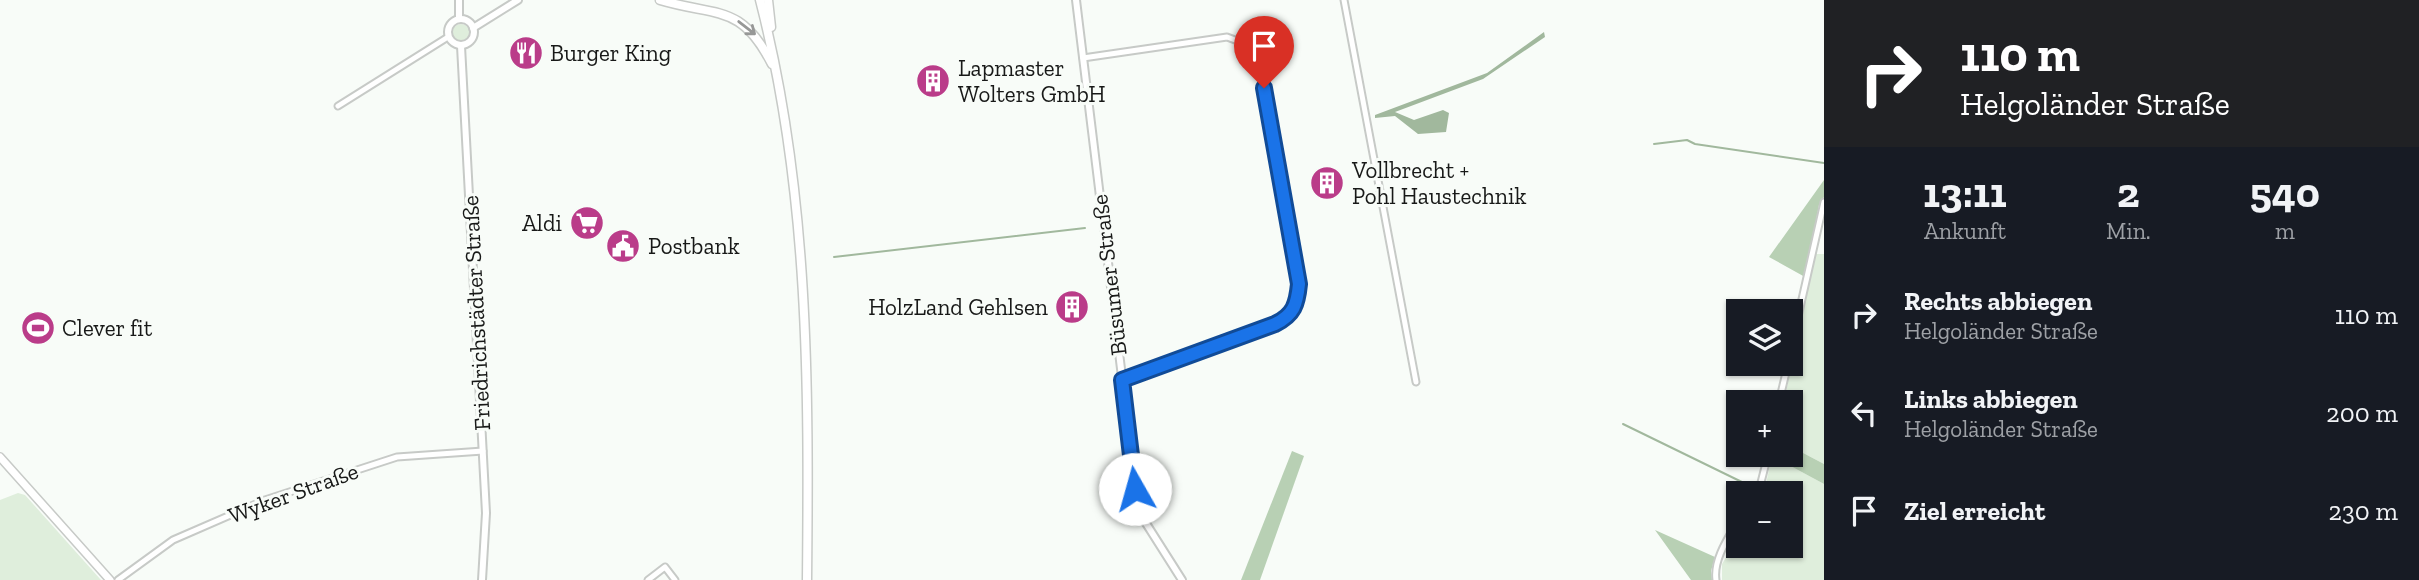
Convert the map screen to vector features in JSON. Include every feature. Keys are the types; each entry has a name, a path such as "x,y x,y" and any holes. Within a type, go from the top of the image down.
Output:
{"main road":[{"path":"660,0 716,11 742,23 754,32 777,73"},
{"path":"760,0 777,73 794,187 804,299 808,443 807,580"},
{"path":"768,0 774,57"},
{"path":"0,457 110,580"}],"street":[{"path":"458,0 459,19"},
{"path":"473,28 518,0"},
{"name":"Büsumer Straße","path":"1076,0 1139,509 1182,580"},
{"path":"1344,0 1416,382"},
{"path":"338,106 448,37 450,24 459,19 467,20 473,28 473,39 461,46 448,37"},
{"path":"1083,58 1227,37 1246,44 1259,65 1299,284 1297,305 1288,318 1122,380"},
{"name":"Friedrichstädter Straße","path":"461,46 486,513 482,580"},
{"path":"1802,299 1824,202"},
{"name":"Wyker Straße","path":"118,580 173,540 265,500 397,457 483,451"},
{"path":"1716,580 1715,572 1726,544"},
{"path":"648,580 665,568 674,580"}],"shaded area":[{"path":"461,24 467,27 470,33 467,39 461,42 455,39 452,33 455,27"},
{"path":"1544,32 1545,37 1483,79 1395,112 1414,120 1443,110 1449,113 1446,132 1418,134 1395,116 1375,118 1375,115 1487,73"},
{"path":"1824,180 1824,197 1819,205 1805,277 1769,257"},
{"path":"1814,254 1824,254 1824,464 1803,453 1803,390 1786,390 1789,376 1803,376 1803,308"},
{"path":"1292,451 1304,456 1260,580 1241,580"},
{"path":"1803,453 1824,464 1824,484 1792,467 1803,467"},
{"path":"1770,467 1792,467 1824,484 1824,580 1722,580 1722,564 1726,558 1803,558 1803,481 1767,481"},
{"path":"18,493 25,495 101,580 0,580 0,500"},
{"path":"1655,530 1715,557 1711,571 1712,580 1691,580"}],"waterway":[{"path":"1654,144 1687,140 1695,144 1824,163"},
{"path":"834,257 1085,228"},
{"path":"1623,424 1740,481"}],"place":[{"name":"Burger King","path":"526,53"},
{"name":"Lapmaster Wolters GmbH","path":"933,81"},
{"name":"Vollbrecht + Pohl Haustechnik","path":"1327,183"},
{"name":"Aldi","path":"587,223"},
{"name":"Postbank","path":"623,246"},
{"name":"HolzLand Gehlsen","path":"1072,307"},
{"name":"Clever fit","path":"38,328"}],"route":[{"path":"1135,489 1122,380 1275,324 1288,318 1297,305 1299,284 1264,88"}]}
